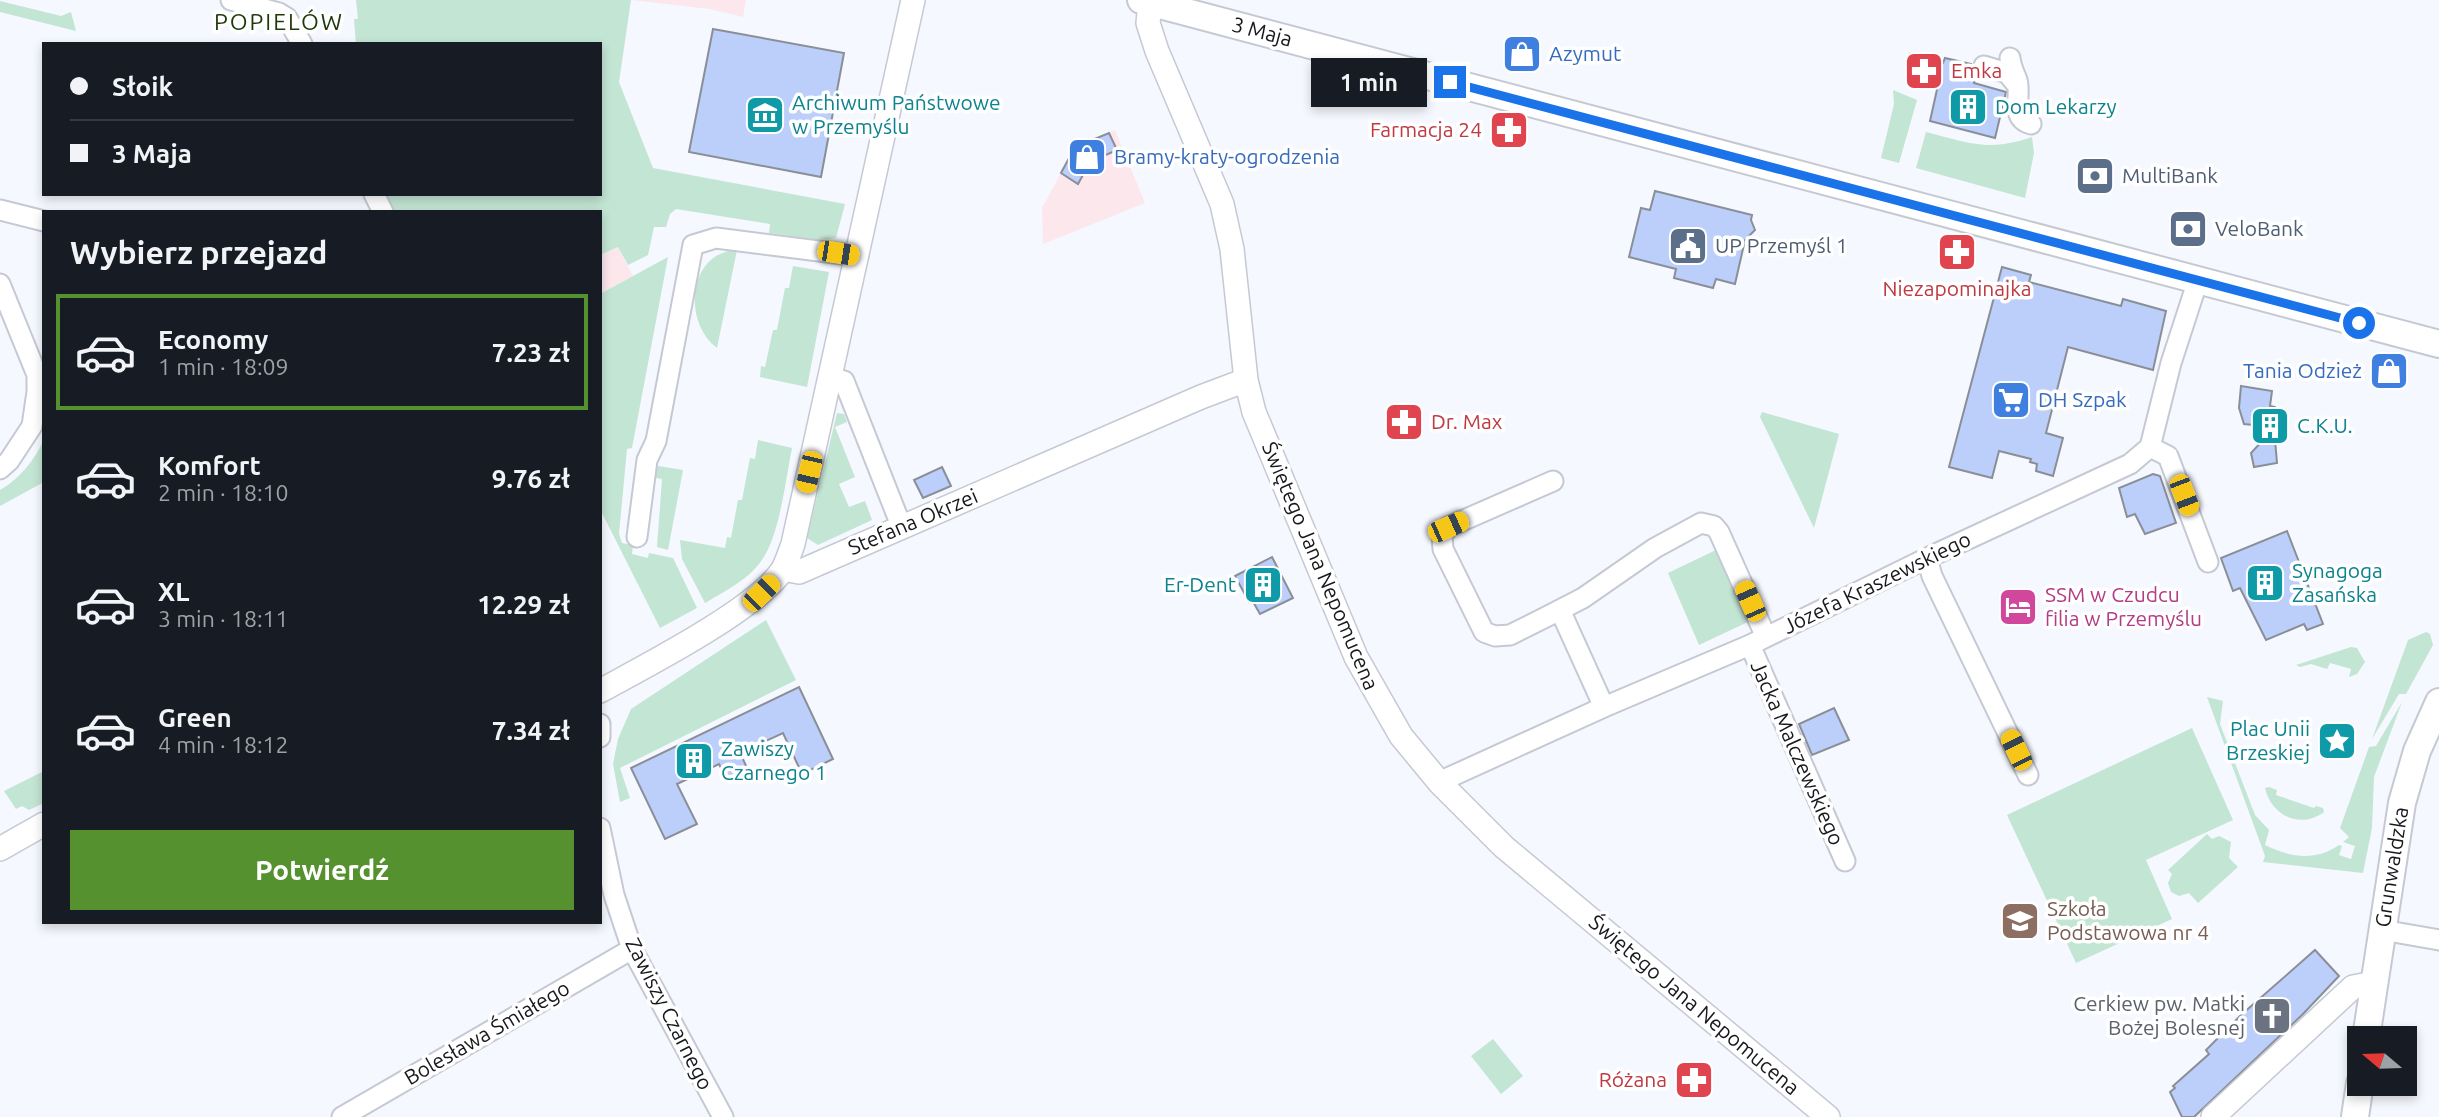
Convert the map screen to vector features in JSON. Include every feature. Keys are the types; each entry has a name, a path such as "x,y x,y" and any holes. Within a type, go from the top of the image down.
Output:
{"main road":[{"name":"3 Maja","path":"1146,1 2439,344"},
{"name":"Grunwaldzka","path":"2368,1026 2407,778 2439,702"},
{"path":"2355,1117 2358,1096"}],"street":[{"path":"231,0 279,13 287,18 301,42"},
{"path":"602,690 734,612 761,593 783,569 793,544 913,0"},
{"name":"Świętego Jana Nepomucena","path":"1146,1 1148,23 1157,51 1222,204 1231,249 1246,380 1262,433 1356,657 1401,736 1439,782 1504,847 1828,1117"},
{"path":"2014,57 2017,111 2020,118 2031,124"},
{"path":"1984,66 2007,73 2017,83"},
{"path":"0,210 42,220"},
{"path":"637,537 647,460 656,441 693,245 716,238 858,256"},
{"path":"2198,280 2171,363 2150,447 2168,456 2208,562"},
{"path":"0,284 37,375 32,426 0,469"},
{"path":"831,377 844,381 902,528"},
{"name":"Stefana Okrzei","path":"783,569 799,572 1201,397 1246,380"},
{"name":"Józefa Kraszewskiego","path":"1439,782 1758,641 1927,558 2130,464 2150,447"},
{"path":"1553,481 1448,527 1443,536 1443,550 1483,632 1495,636 1510,635 1560,610 1604,707"},
{"name":"Jacka Malczewskiego","path":"1560,610 1613,579 1655,548 1701,523 1708,523 1719,532 1758,641 1845,861"},
{"path":"1927,558 1931,576 2028,775"},
{"path":"0,849 42,825"},
{"name":"Zawiszy Czarnego","path":"602,838 614,895 632,949 723,1117"},
{"path":"2382,930 2439,940"},
{"name":"Bolesława Śmiałego","path":"342,1117 632,949"},
{"path":"2213,1117 2353,987 2374,983"}],"shaded area":[{"path":"631,0 746,0 743,17 710,9"},
{"path":"1115,130 1145,203 1043,244 1042,208 1075,147"},
{"path":"618,247 633,276 602,293 602,254"}],"green space":[{"path":"356,0 631,0 619,82 653,168 845,204 836,238 819,240 769,233 770,224 676,209 670,214 666,227 654,227 648,255 628,265 618,247 602,254 602,210 393,210 386,196 602,196 602,42 356,42 354,19 358,19"},
{"path":"0,1 61,16 71,12 76,31 0,12"},
{"path":"1893,90 1917,100 1899,163 1881,158 1894,104"},
{"path":"1926,132 1990,145 2017,142 2032,137 2034,153 2025,198 1916,168"},
{"path":"737,250 717,348 698,322 696,290 700,275 708,262 721,254"},
{"path":"668,257 632,448 627,449 619,534 622,543 633,545 632,554 648,558 649,553 673,558 697,608 660,628 602,513 602,293"},
{"path":"793,266 829,272 807,387 760,377 761,366 765,367 773,330 777,330 785,288 789,288"},
{"path":"1762,412 1839,434 1814,528 1760,417"},
{"path":"837,413 844,414 847,422 835,427 855,477 839,484 849,507 865,501 872,520 818,545 807,538"},
{"path":"758,440 792,448 775,532 760,563 738,583 705,603 682,559 680,540 725,548 727,537 731,538 738,500 742,500 750,458 755,459"},
{"path":"42,444 42,483 0,506 0,490 14,480 36,455"},
{"path":"652,465 683,470 668,550 657,547 662,479 651,477"},
{"path":"1718,549 1750,621 1699,645 1668,573"},
{"path":"766,620 796,680 620,768 630,798 620,802 613,764 618,739 631,709"},
{"path":"2426,632 2430,634 2433,645 2406,694 2399,694 2372,739 2408,640"},
{"path":"2351,647 2357,648 2365,662 2357,674 2349,677 2351,669 2330,663 2327,669 2311,664 2300,667 2296,665"},
{"path":"2207,697 2223,701 2220,724 2255,815 2269,830 2265,845 2293,855 2311,856 2339,845 2342,846 2339,855 2351,859 2355,846 2343,842 2349,837 2340,828 2369,747 2376,746 2402,702 2374,777 2372,828 2363,873 2263,862 2265,856"},
{"path":"2192,728 2233,820 2146,860 2172,919 2076,963 2007,815"},
{"path":"42,772 42,804 29,810 22,806 16,809 4,791"},
{"path":"2265,788 2277,790 2276,795 2314,808 2323,808 2324,812 2306,820 2288,817 2273,806"},
{"path":"2207,834 2212,839 2219,836 2231,842 2229,858 2238,867 2198,903 2189,893 2179,896 2171,892 2168,883 2172,874 2168,870"},
{"path":"1493,1039 1523,1076 1501,1094 1471,1056"}],"building":[{"name":"Archiwum Państwowe w Przemyślu","path":"713,29 844,53 821,177 689,152"},
{"name":"Dom Lekarzy","path":"1910,54 1943,63 1945,58 1971,64 1969,75 1975,75 1974,83 2006,92 1995,138 1930,121 1938,85 1906,79"},
{"name":"Bramy-kraty-ogrodzenia","path":"1109,133 1117,150 1090,162 1078,184 1061,173 1075,147"},
{"name":"UP Przemyśl 1","path":"1655,191 1752,215 1755,230 1745,240 1735,284 1716,279 1713,288 1674,278 1676,269 1629,257 1641,208 1650,210"},
{"name":"DH Szpak","path":"2002,267 2031,275 2029,282 2121,306 2123,299 2166,311 2153,370 2068,347 2046,433 2063,438 2053,476 2036,471 2037,464 2030,462 2031,459 1999,451 1992,478 1949,467"},
{"name":"C.K.U.","path":"2241,386 2272,391 2270,406 2275,407 2274,427 2244,424 2239,408"},
{"path":"2274,428 2277,463 2254,467 2251,453"},
{"path":"942,467 951,486 923,498 914,480"},
{"path":"2153,474 2160,476 2176,523 2145,534 2135,514 2127,517 2119,488"},
{"name":"Synagoga Zasańska","path":"2287,531 2323,624 2307,630 2304,624 2266,640 2240,588 2233,591 2221,558"},
{"name":"Er-Dent","path":"1272,557 1293,598 1260,614 1252,600 1249,602 1235,576"},
{"name":"Zawiszy Czarnego 1","path":"799,687 833,759 802,774 783,733 740,753 749,772 728,782 719,764 677,784 697,824 665,839 631,768"},
{"path":"1834,708 1849,740 1812,755 1799,724"},
{"name":"Cerkiew pw. Matki Bożej Bolesnej","path":"2315,950 2339,976 2303,1014 2194,1117 2182,1117 2170,1092 2175,1088 2173,1086 2209,1054 2206,1050 2241,1015"}],"place":[{"name":"Azymut","path":"1522,54"},
{"name":"Emka","path":"1924,71"},
{"name":"Dom Lekarzy","path":"1968,107"},
{"name":"Archiwum Państwowe w Przemyślu","path":"765,115"},
{"name":"Farmacja 24","path":"1509,130"},
{"name":"Bramy-kraty-ogrodzenia","path":"1087,157"},
{"name":"MultiBank","path":"2095,176"},
{"name":"VeloBank","path":"2188,229"},
{"name":"UP Przemyśl 1","path":"1688,246"},
{"name":"Niezapominajka","path":"1957,252"},
{"name":"Tania Odzież","path":"2389,371"},
{"name":"DH Szpak","path":"2011,400"},
{"name":"Dr. Max","path":"1404,422"},
{"name":"C.K.U.","path":"2270,426"},
{"name":"Synagoga Zasańska","path":"2265,583"},
{"name":"Er-Dent","path":"1263,585"},
{"name":"SSM w Czudcu filia w Przemyślu","path":"2018,607"},
{"name":"Plac Unii Brzeskiej","path":"2337,741"},
{"name":"Zawiszy Czarnego 1","path":"694,761"},
{"name":"Szkoła Podstawowa nr 4","path":"2020,921"},
{"name":"Cerkiew pw. Matki Bożej Bolesnej","path":"2272,1016"},
{"name":"Różana","path":"1694,1080"}],"district":[{"name":"POPIELÓW","path":"279,22"}],"route":[{"path":"1450,82 2359,323"}]}
